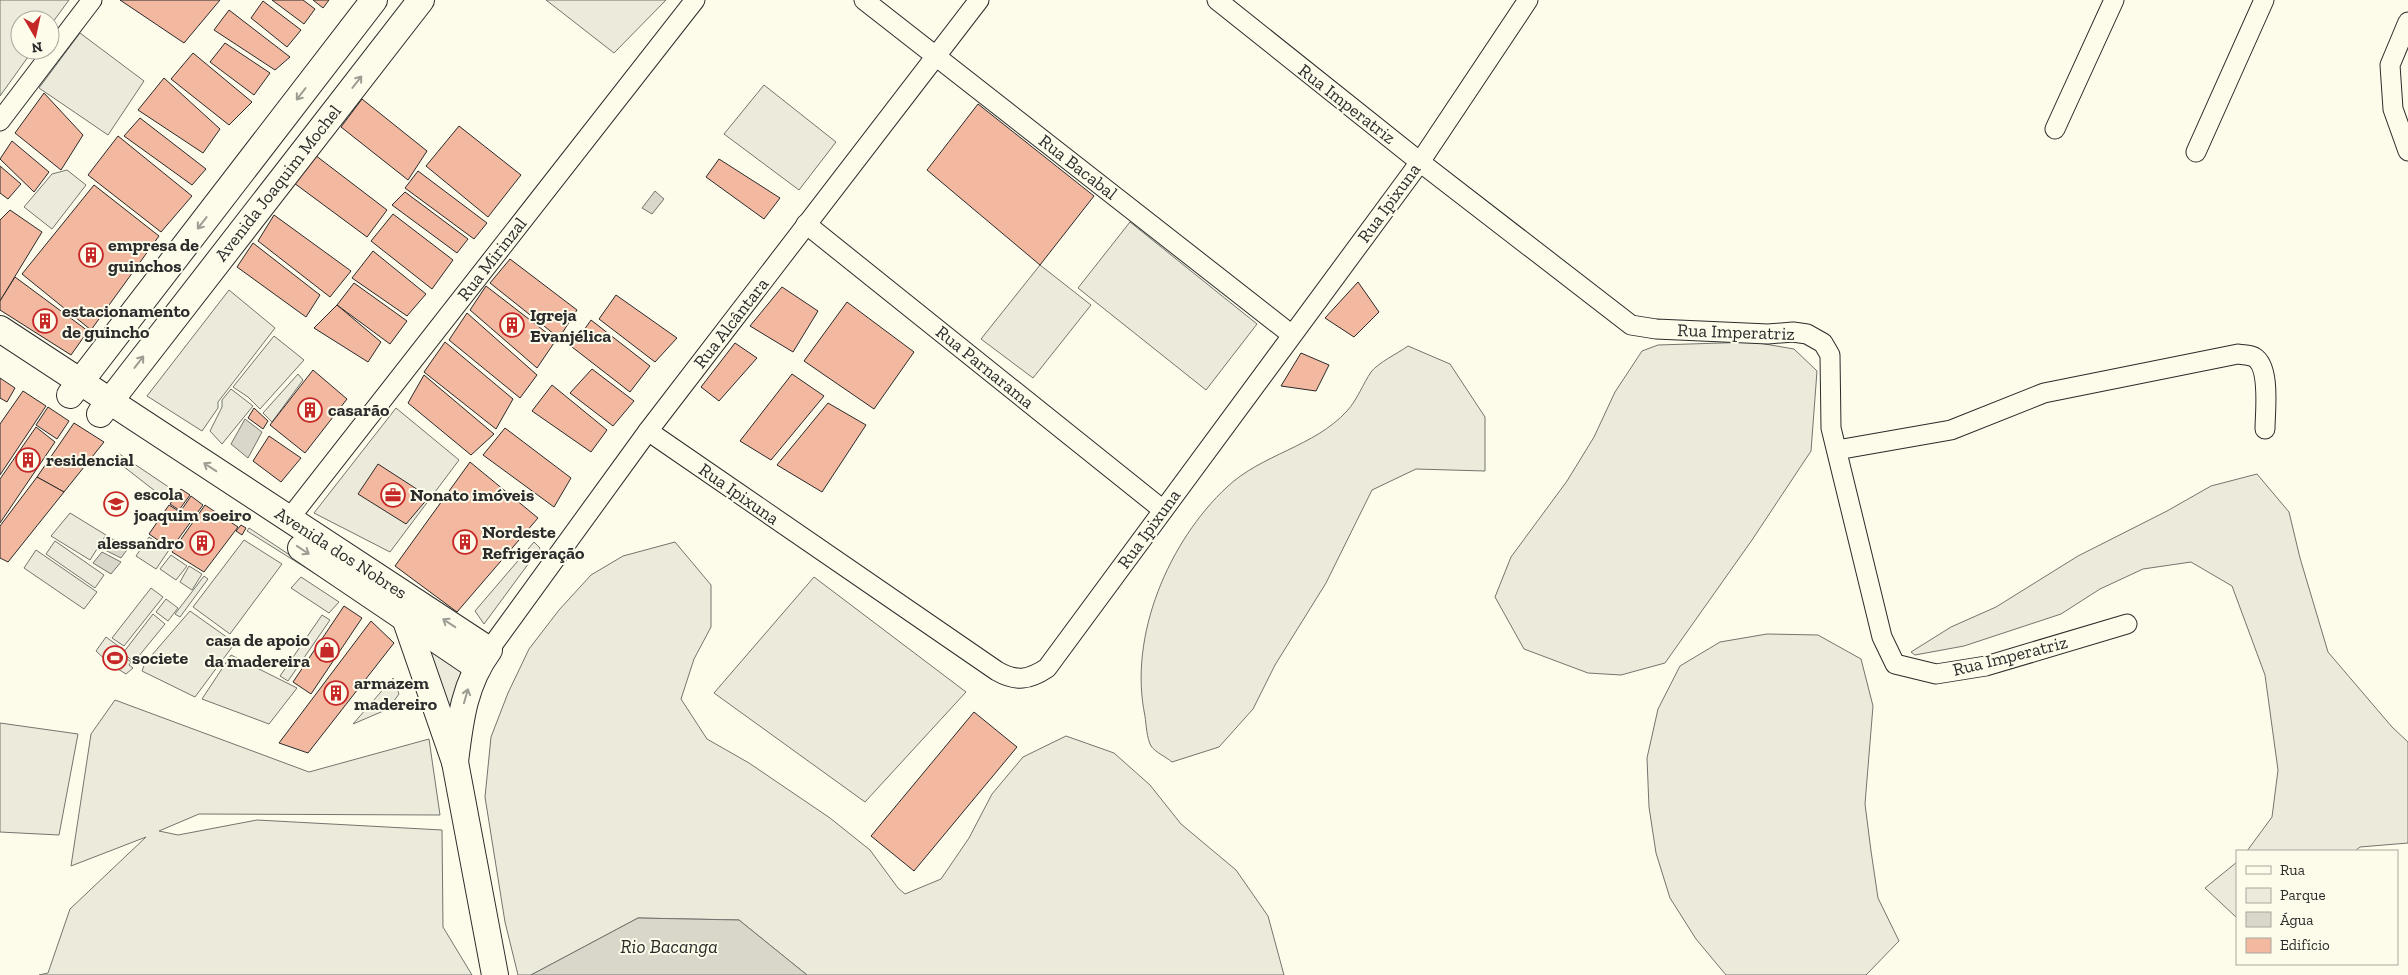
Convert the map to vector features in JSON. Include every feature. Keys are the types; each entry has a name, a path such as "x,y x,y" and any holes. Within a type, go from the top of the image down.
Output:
{"main road":[{"name":"Avenida Joaquim Mochel","path":"74,388 374,0"},
{"name":"Avenida Joaquim Mochel","path":"104,408 422,0"},
{"name":"Avenida dos Nobres","path":"0,329 74,388 405,618 483,658"},
{"name":"Avenida dos Nobres","path":"0,349 74,388"},
{"name":"Avenida dos Nobres","path":"104,408 289,519 483,658"},
{"name":"Avenida dos Nobres","path":"405,618 455,762 495,971"},
{"name":"Avenida dos Nobres","path":"455,762 465,695 483,658"}],"street":[{"path":"0,121 92,0"},
{"name":"Rua Mirinzal","path":"289,519 695,0"},
{"name":"Rua Bacabal","path":"864,0 1292,335"},
{"name":"Rua Alcântara","path":"483,658 648,431 978,0"},
{"name":"Rua Imperatriz","path":"1217,0 1420,162 1631,325 1656,329 1768,334 1793,332 1819,339 1830,355 1830,411 1837,450 1882,637 1895,664 1936,674 1978,667 2127,624"},
{"name":"Rua Ipixuna","path":"648,431 1010,678 1022,679 1035,676 1047,668 1420,162 1528,0"},
{"path":"2055,129 2114,0"},
{"path":"2196,152 2264,0"},
{"path":"2408,22 2390,65 2394,109 2408,151"},
{"name":"Rua Parnarama","path":"806,224 1163,510"},
{"path":"1837,450 1950,430 2044,393 2238,354 2254,358 2262,366 2265,377 2265,429"}],"green space":[{"path":"0,0 69,0 60,12 60,10 10,10 10,60 26,60 0,96"},
{"path":"546,0 666,0 614,53"},
{"path":"80,33 144,81 108,135 39,88"},
{"path":"764,85 836,142 799,190 724,134"},
{"path":"67,170 86,185 52,229 24,207 52,174"},
{"path":"1130,222 1257,324 1206,390 1078,288"},
{"path":"1040,265 1091,305 1033,378 981,339"},
{"path":"229,290 275,328 218,402 218,408 202,431 147,396"},
{"path":"274,336 304,360 260,409 248,397 233,387"},
{"path":"1753,342 1794,349 1817,371 1811,451 1752,540 1665,663 1621,675 1588,673 1524,649 1495,597 1511,557 1567,481 1594,437 1615,392 1642,351 1658,345"},
{"path":"1408,346 1450,364 1485,417 1485,471 1416,469 1372,490 1326,583 1275,665 1253,709 1219,747 1172,762 1151,746 1147,731 1141,685 1142,654 1148,623 1158,592 1171,562 1187,534 1206,509 1227,487 1256,466 1304,442 1334,423 1351,407 1374,368"},
{"path":"298,374 303,380 272,422 263,413"},
{"path":"231,389 253,406 222,444 210,431 222,407 222,400"},
{"path":"396,408 459,460 390,552 314,513"},
{"path":"118,453 170,488 164,498 114,459"},
{"path":"2257,474 2289,512 2300,558 2328,652 2392,727 2408,742 2408,843 2360,847 2356,850 2248,850 2272,817 2278,770 2265,675 2232,586 2191,562 2143,569 2100,589 2061,614 1964,646 1915,655 1911,652 1951,627 1996,607 2078,556 2167,511 2211,486"},
{"path":"70,513 106,535 90,560 51,536"},
{"path":"249,528 323,577 247,531"},
{"path":"149,537 169,550 156,569 136,556"},
{"path":"244,540 282,564 230,634 193,607"},
{"path":"55,541 104,575 95,588 46,554"},
{"path":"675,542 711,585 711,627 694,659 681,699 707,739 749,763 830,818 870,850 898,888 905,894 941,879 969,838 992,794 1023,757 1066,736 1114,753 1150,785 1181,824 1236,870 1268,916 1284,975 807,975 739,920 638,918 531,975 518,975 505,922 485,797 491,737 508,693 529,649 559,610 591,575 623,556"},
{"path":"36,550 97,592 84,609 24,568"},
{"path":"171,555 187,566 176,580 160,569"},
{"path":"204,576 208,579 180,617 175,614"},
{"path":"151,588 163,597 124,646 112,638"},
{"path":"166,599 178,608 168,621 156,612"},
{"path":"190,611 235,643 195,697 142,671 145,663"},
{"path":"153,614 165,624 134,662 123,653"},
{"path":"322,615 330,620 288,681 280,676"},
{"path":"1767,634 1818,635 1861,659 1873,706 1865,804 1871,851 1878,898 1899,941 1866,975 1726,975 1696,939 1670,898 1656,853 1649,807 1647,758 1658,709 1680,666 1720,642"},
{"path":"412,635 467,672 452,721"},
{"name":"societe","path":"106,637 121,648 121,654 131,662 129,665 133,668 126,674 110,664 96,651"},
{"path":"231,655 297,688 269,724 202,699"},
{"path":"393,678 399,694 388,709 353,724"},
{"path":"115,700 309,772 429,739 440,815 199,814 159,831 178,835 257,820 442,830 443,927 472,975 39,975 48,973 70,909 146,837 71,866 91,734"},
{"path":"0,723 78,734 59,835 0,832"},
{"path":"2236,863 2236,917 2205,888"}],"shaded area":[{"path":"534,542 540,548 484,624 475,611"},
{"path":"189,566 202,574 192,590 180,582"},
{"path":"301,577 339,602 329,613 291,588"},
{"path":"814,577 966,692 865,802 714,693"}],"water":[{"path":"655,191 664,199 652,214 642,208"},
{"path":"245,419 262,432 248,458 231,444"},
{"path":"108,537 129,547 121,558 101,548"},
{"path":"102,552 121,562 111,574 93,563"},
{"name":"Rio Bacanga","path":"638,918 739,920 807,975 531,975"}],"building":[{"path":"120,0 220,0 184,43"},
{"path":"272,0 303,0 315,9 304,24"},
{"path":"313,0 329,0 323,8"},
{"path":"263,1 301,30 287,47 251,18"},
{"path":"229,10 290,57 275,70 214,30"},
{"path":"225,43 270,73 254,95 210,62"},
{"path":"193,53 252,102 229,125 171,79"},
{"path":"164,78 220,129 203,153 138,110"},
{"path":"44,93 83,135 61,170 15,133"},
{"path":"362,99 427,151 408,180 341,127"},
{"path":"978,104 1094,196 1040,265 927,170"},
{"path":"140,118 206,169 192,185 124,136"},
{"path":"459,126 521,175 488,217 426,166"},
{"path":"118,136 192,196 161,232 88,175"},
{"path":"12,141 49,172 34,192 0,159"},
{"path":"315,155 387,210 367,237 294,183"},
{"path":"719,159 780,198 764,219 706,177"},
{"path":"0,166 21,184 8,199 0,193"},
{"path":"418,171 487,223 474,239 405,188"},
{"name":"empresa de guinchos","path":"94,185 159,236 91,330 22,274"},
{"path":"405,192 468,239 457,253 392,205"},
{"path":"10,210 42,232 0,301 0,220"},
{"path":"393,214 453,260 432,289 371,241"},
{"path":"274,215 351,271 330,297 258,241"},
{"path":"253,243 320,295 306,317 237,267"},
{"path":"373,251 426,294 407,316 352,278"},
{"path":"510,259 577,310 559,338 490,283"},
{"name":"estacionamento de guincho","path":"15,277 88,331 71,355 0,310 0,301"},
{"path":"1358,282 1379,312 1354,337 1325,318"},
{"path":"354,283 407,321 390,344 337,305"},
{"name":"Igreja Evanjélica","path":"486,286 556,340 537,368 470,310"},
{"path":"782,287 818,311 793,352 750,326"},
{"path":"616,295 677,338 655,362 599,319"},
{"path":"847,302 914,352 874,409 804,361"},
{"path":"337,305 381,342 368,362 314,328"},
{"path":"467,313 537,375 520,398 449,340"},
{"path":"591,320 650,366 630,392 572,347"},
{"path":"445,342 513,399 496,429 424,372"},
{"path":"735,343 757,358 719,401 701,387"},
{"path":"1301,353 1329,365 1316,391 1281,386"},
{"path":"592,369 634,401 613,426 570,393"},
{"name":"casarão","path":"313,370 347,399 305,453 270,425"},
{"path":"792,374 824,396 771,460 740,441"},
{"path":"424,375 494,434 471,455 408,403"},
{"path":"0,378 15,388 7,402 0,398"},
{"path":"552,385 607,430 591,452 532,411"},
{"path":"23,391 46,406 0,475 0,424"},
{"path":"828,403 866,425 822,492 777,465"},
{"path":"48,407 69,421 57,439 36,425"},
{"path":"254,408 268,421 263,429 248,418"},
{"path":"74,423 104,442 64,492 37,477"},
{"name":"residencial","path":"36,427 55,442 0,523 0,479"},
{"path":"505,428 571,478 554,507 483,455"},
{"path":"269,436 301,458 281,482 253,461"},
{"name":"Nordeste Refrigeração","path":"470,462 538,518 457,612 395,566"},
{"name":"Nonato imóveis","path":"378,464 429,497 406,524 358,494"},
{"path":"37,477 64,492 8,562 0,558 0,526"},
{"path":"181,489 190,495 179,510 170,504"},
{"path":"191,496 203,505 171,549 149,534 169,505 180,512"},
{"name":"alessandro","path":"205,505 238,527 204,572 172,552"},
{"path":"241,525 246,528 242,535 236,531"},
{"name":"casa de apoio da madereira","path":"344,606 362,618 311,694 293,682"},
{"name":"armazem madereiro","path":"371,621 394,643 308,753 279,743"},
{"path":"974,712 1017,747 914,871 871,836"}],"place":[{"name":"empresa de guinchos","path":"91,255"},
{"name":"estacionamento de guincho","path":"45,321"},
{"name":"Igreja Evanjélica","path":"512,325"},
{"name":"casarão","path":"310,410"},
{"name":"residencial","path":"28,460"},
{"name":"Nonato imóveis","path":"393,495"},
{"name":"escola joaquim soeiro","path":"116,504"},
{"name":"Nordeste Refrigeração","path":"465,542"},
{"name":"alessandro","path":"202,543"},
{"name":"casa de apoio da madereira","path":"327,650"},
{"name":"societe","path":"115,658"},
{"name":"armazem madereiro","path":"336,693"}]}
